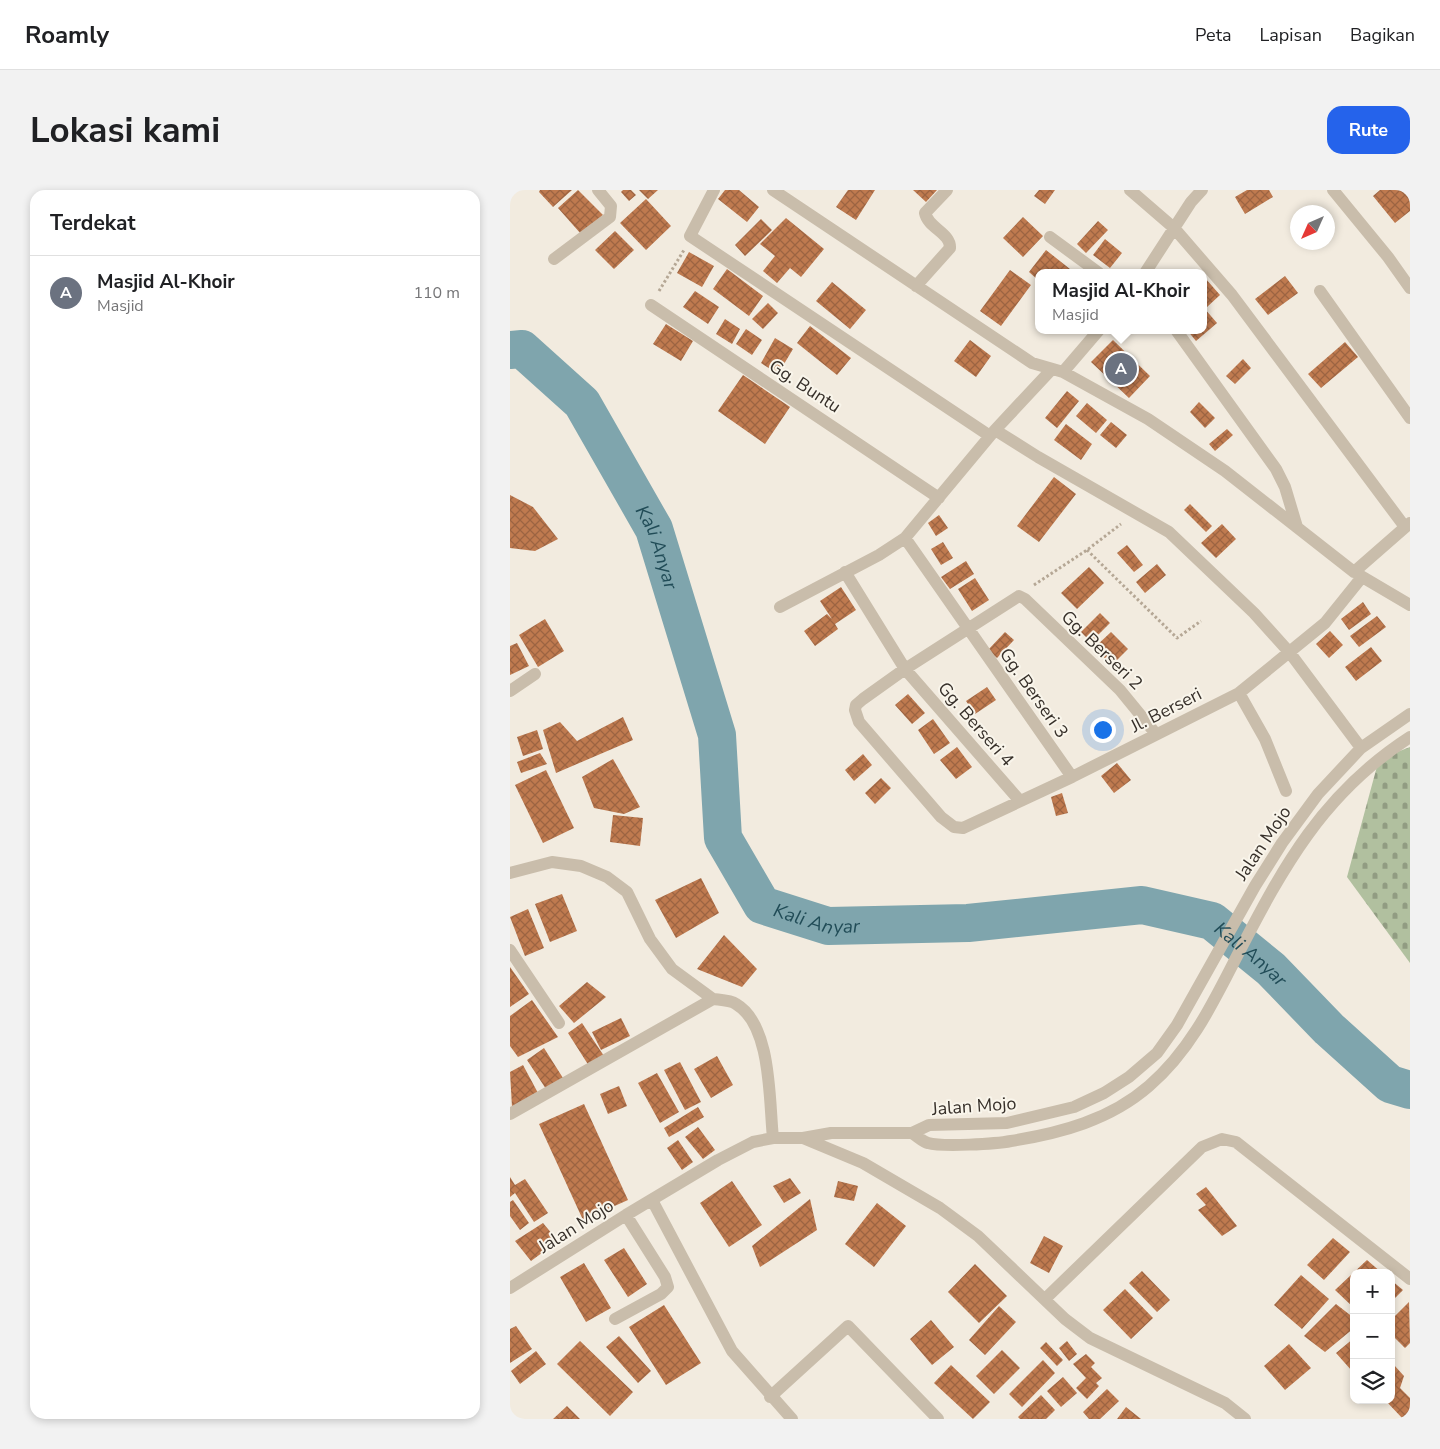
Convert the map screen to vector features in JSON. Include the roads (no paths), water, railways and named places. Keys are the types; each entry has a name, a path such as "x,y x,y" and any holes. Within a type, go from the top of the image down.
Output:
{"street":[{"path":"554,259 610,216 611,206 598,190"},
{"path":"714,190 691,237 993,433 1158,524 1182,544 1254,613 1290,653 1361,748"},
{"path":"774,190 1032,363 1058,370 1156,424 1225,471 1358,575 1410,605"},
{"path":"916,286 950,248 949,240 928,221 925,214 948,190"},
{"path":"1130,190 1174,228 1232,295 1407,528"},
{"path":"1148,269 1191,202 1202,190"},
{"path":"1333,190 1388,257 1410,288"},
{"path":"1050,237 1094,269"},
{"path":"1320,291 1410,418"},
{"name":"Gg. Buntu","path":"650,305 939,498"},
{"path":"780,607 879,555 905,538 993,433 1095,334"},
{"path":"1179,334 1276,469 1285,487 1297,527"},
{"name":"Jl. Berseri","path":"904,669 856,705 855,714 858,722 948,824 963,828 1072,777 1239,693 1290,653 1336,612 1358,575 1407,528"},
{"name":"Gg. Berseri 3","path":"905,538 1072,777"},
{"name":"Gg. Berseri 4","path":"845,572 904,669 1020,801"},
{"name":"Gg. Berseri 2","path":"967,629 1017,597 1025,599 1120,690 1156,734"},
{"path":"904,669 967,629"},
{"path":"510,690 535,674"},
{"path":"1239,693 1265,739 1286,791"},
{"name":"Jalan Mojo","path":"511,1286 626,1215 753,1142 773,1138 803,1138 831,1132 912,1133 929,1125 1006,1124 1041,1117 1074,1107 1104,1093 1129,1077 1157,1053 1193,1000 1254,886 1282,843 1318,794 1361,748 1410,714"},
{"path":"912,1133 928,1143 1001,1143 1057,1133 1086,1124 1128,1102 1149,1086 1188,1044 1209,1010 1273,886 1301,841 1339,797 1364,772 1410,737"},
{"path":"511,869 552,862 581,866 607,877 627,892 650,939 672,969 713,999 734,1002 744,1010 755,1023 763,1046 773,1138"},
{"path":"510,950 559,1023"},
{"path":"510,1114 713,999"},
{"path":"803,1138 862,1163 940,1208 978,1236 1065,1318 1090,1338 1225,1403 1246,1419"},
{"path":"1045,1299 1202,1147 1222,1138 1236,1142 1410,1279"},
{"path":"652,1200 732,1352 770,1397 792,1419"},
{"path":"615,1319 661,1294 668,1287 665,1277 626,1215"},
{"path":"770,1397 848,1326 938,1419"}],"waterway":[{"name":"Kali Anyar","path":"510,350 522,349 582,403 654,529 717,735 723,838 762,905 828,926 968,923 1142,905 1212,921 1271,969 1329,1029 1390,1084 1410,1090"}],"place":[{"name":"Masjid Al-Khoir","path":"1121,369"}]}
